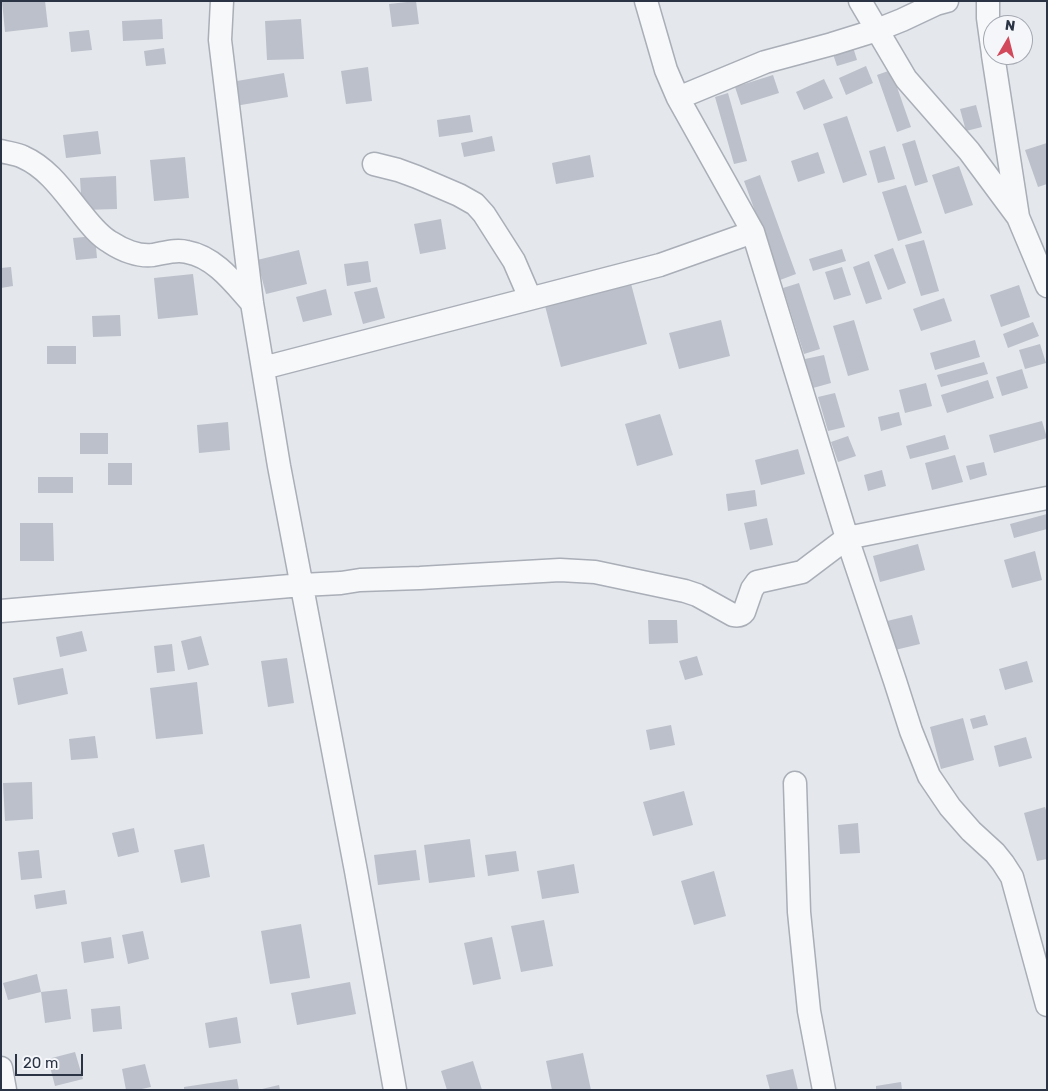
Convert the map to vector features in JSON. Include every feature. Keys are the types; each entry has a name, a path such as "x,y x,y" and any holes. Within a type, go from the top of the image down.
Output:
{"street":[{"path":"222,1 220,40 252,304 280,466 356,871 394,1090"},
{"path":"646,1 666,70 678,98 753,232 847,538 928,776 950,807 971,831 995,853 1012,877 1045,993"},
{"path":"860,1 906,79 968,151 1018,217"},
{"path":"678,98 765,62 877,30 947,1"},
{"path":"988,1 988,15"},
{"path":"995,65 1018,217 1047,286"},
{"path":"1,151 22,156 36,164 57,183 92,226 109,242 130,252 151,256 172,251 188,252 209,260 230,279 252,304"},
{"path":"374,164 416,177 459,195 475,204 484,214 514,261 530,298"},
{"path":"263,368 660,265 753,232"},
{"path":"1,611 360,580 550,570 595,572 685,591 696,595 733,616 738,616 744,612 752,589 757,582 802,572 847,538 1047,498"},
{"path":"795,783 799,912 809,1010 824,1090"},
{"path":"1,1068 5,1090"}],"building":[{"path":"2,1 45,1 48,27 5,32"},
{"path":"416,1 419,24 392,27 389,4"},
{"path":"162,19 163,39 123,41 122,21"},
{"path":"301,19 304,59 267,60 265,21"},
{"path":"89,30 92,50 71,52 69,32"},
{"path":"853,47 857,60 837,66 833,54"},
{"path":"164,48 166,64 146,66 144,51"},
{"path":"866,66 873,83 846,95 839,78"},
{"path":"368,67 372,101 346,104 341,71"},
{"path":"891,70 911,127 897,132 877,75"},
{"path":"284,73 288,97 235,106 231,82"},
{"path":"773,75 779,93 741,105 735,87"},
{"path":"824,79 833,98 804,110 796,92"},
{"path":"728,93 747,161 734,164 715,97"},
{"path":"976,105 982,127 966,131 960,109"},
{"path":"470,115 473,132 439,137 437,120"},
{"path":"847,116 867,175 843,183 823,124"},
{"path":"98,131 101,154 66,158 63,135"},
{"path":"492,136 495,151 464,157 461,143"},
{"path":"915,140 928,182 915,186 902,144"},
{"path":"1047,143 1047,184 1038,187 1025,150"},
{"path":"885,146 895,179 878,183 869,151"},
{"path":"818,152 825,173 798,182 791,161"},
{"path":"590,155 594,177 556,184 552,163"},
{"path":"185,157 189,198 154,201 150,160"},
{"path":"959,166 973,205 945,214 932,175"},
{"path":"760,175 796,274 780,280 744,181"},
{"path":"116,176 117,209 82,210 80,178"},
{"path":"906,185 922,233 898,241 882,192"},
{"path":"441,219 446,249 420,254 414,224"},
{"path":"95,236 97,258 76,260 73,238"},
{"path":"924,240 939,291 921,296 905,245"},
{"path":"893,248 906,283 888,290 874,255"},
{"path":"842,249 846,261 813,271 809,259"},
{"path":"299,250 307,284 266,294 257,260"},
{"path":"368,261 371,282 347,286 344,264"},
{"path":"869,261 882,299 866,304 853,267"},
{"path":"11,267 13,286 1,288 1,268"},
{"path":"842,267 851,295 834,300 825,272"},
{"path":"193,274 198,315 158,319 154,278"},
{"path":"630,280 647,344 561,367 544,302"},
{"path":"799,283 820,349 804,354 783,288"},
{"path":"1019,285 1030,317 1001,327 990,295"},
{"path":"377,287 385,318 363,324 354,292"},
{"path":"326,289 332,315 303,322 296,297"},
{"path":"944,298 952,321 921,331 913,309"},
{"path":"120,315 121,336 93,337 92,316"},
{"path":"721,320 730,356 679,369 669,333"},
{"path":"854,320 869,370 848,376 833,326"},
{"path":"1033,322 1039,336 1008,348 1003,334"},
{"path":"975,340 980,357 935,370 930,353"},
{"path":"1040,344 1046,363 1025,369 1019,350"},
{"path":"47,346 76,346 76,364 47,364"},
{"path":"824,355 831,383 813,388 805,359"},
{"path":"984,362 988,374 941,387 937,375"},
{"path":"1022,369 1028,388 1002,396 996,377"},
{"path":"988,380 994,398 947,413 941,395"},
{"path":"926,383 932,406 905,413 899,390"},
{"path":"835,393 845,427 828,431 818,397"},
{"path":"899,412 902,425 881,431 878,417"},
{"path":"660,414 673,455 637,466 625,424"},
{"path":"1042,421 1047,438 994,453 989,435"},
{"path":"228,422 230,450 199,453 197,425"},
{"path":"80,433 108,433 108,454 80,454"},
{"path":"945,435 949,449 910,459 906,446"},
{"path":"848,436 856,456 838,462 831,442"},
{"path":"798,449 805,474 761,485 755,460"},
{"path":"955,455 963,482 932,490 925,463"},
{"path":"984,462 987,475 970,480 966,466"},
{"path":"108,463 132,463 132,485 108,485"},
{"path":"882,470 886,486 868,491 864,475"},
{"path":"38,477 73,477 73,493 38,493"},
{"path":"755,490 757,506 728,511 726,494"},
{"path":"1047,514 1047,529 1014,538 1010,524"},
{"path":"767,518 773,545 750,550 744,523"},
{"path":"20,523 53,523 54,561 20,561"},
{"path":"918,544 925,570 880,582 873,556"},
{"path":"1035,551 1042,580 1012,588 1004,560"},
{"path":"912,615 920,644 895,650 887,621"},
{"path":"648,620 677,620 678,643 649,644"},
{"path":"82,631 87,651 60,657 56,637"},
{"path":"201,636 209,665 188,670 181,641"},
{"path":"172,644 175,671 157,673 154,646"},
{"path":"697,656 703,675 685,680 679,661"},
{"path":"287,658 294,703 268,707 261,661"},
{"path":"1027,661 1033,682 1005,690 999,669"},
{"path":"63,668 68,694 18,705 13,678"},
{"path":"197,682 203,734 156,739 150,688"},
{"path":"985,715 988,725 973,729 970,719"},
{"path":"963,718 974,760 941,769 930,727"},
{"path":"671,725 675,745 650,750 646,730"},
{"path":"95,736 98,758 71,760 69,739"},
{"path":"1026,737 1032,758 999,767 994,746"},
{"path":"32,782 33,819 5,821 3,783"},
{"path":"684,791 693,825 653,836 643,802"},
{"path":"1045,807 1047,813 1047,859 1037,861 1024,813"},
{"path":"858,823 860,853 840,854 838,825"},
{"path":"134,828 139,852 118,857 112,833"},
{"path":"470,839 475,877 429,883 424,845"},
{"path":"204,844 210,877 181,883 174,850"},
{"path":"39,850 42,878 21,880 18,852"},
{"path":"416,850 420,880 378,885 374,855"},
{"path":"516,851 519,871 488,876 485,855"},
{"path":"574,864 579,893 542,899 537,871"},
{"path":"714,871 726,916 694,925 681,881"},
{"path":"65,890 67,904 36,909 34,895"},
{"path":"544,920 553,966 521,972 511,926"},
{"path":"301,924 310,978 270,984 261,931"},
{"path":"143,931 149,959 128,964 122,935"},
{"path":"111,937 114,958 84,963 81,942"},
{"path":"492,937 501,979 473,985 464,943"},
{"path":"37,974 41,992 8,1000 3,983"},
{"path":"350,982 356,1014 297,1025 291,993"},
{"path":"67,989 71,1019 45,1023 41,992"},
{"path":"120,1006 122,1029 93,1032 91,1009"},
{"path":"237,1017 241,1043 209,1048 205,1023"},
{"path":"75,1052 83,1079 55,1086 48,1059"},
{"path":"583,1053 591,1090 552,1090 546,1061"},
{"path":"473,1061 482,1090 447,1090 441,1071"},
{"path":"145,1064 151,1087 126,1090 122,1069"},
{"path":"793,1069 798,1090 770,1090 766,1075"},
{"path":"237,1079 239,1090 184,1090 184,1087"},
{"path":"901,1082 902,1090 876,1090 876,1086"},
{"path":"279,1085 280,1090 262,1089"}]}
